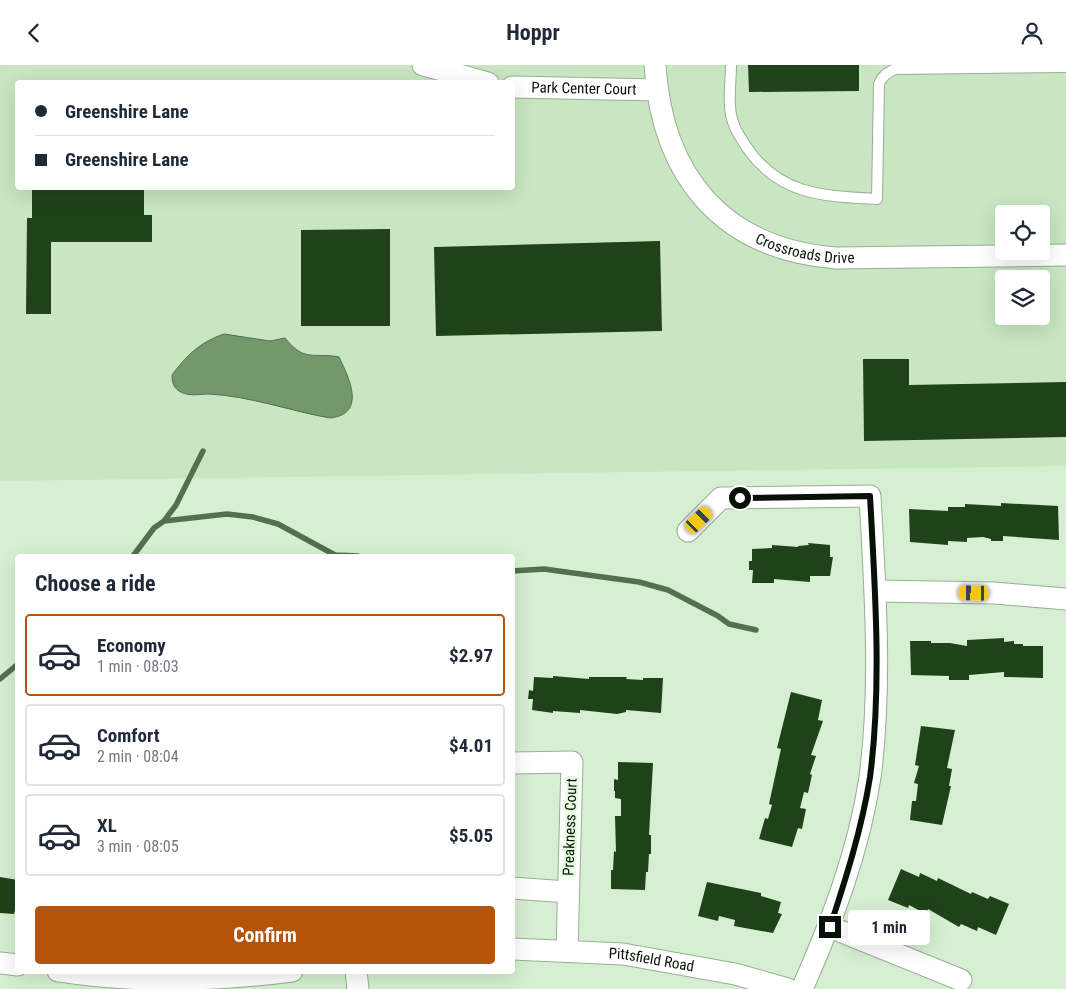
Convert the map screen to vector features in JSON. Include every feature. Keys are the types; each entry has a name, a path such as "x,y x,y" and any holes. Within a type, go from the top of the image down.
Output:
{"street":[{"path":"423,65 477,80"},
{"name":"Crossroads Drive","path":"655,65 657,90 664,128 674,155 698,192 730,221 753,236 782,249 809,256 836,258 1066,255"},
{"name":"Park Center Court","path":"515,87 657,90"},
{"path":"688,531 721,498 870,496 875,591 874,739 870,778 848,872 830,927 802,989"},
{"path":"875,591 994,593 1066,599"},
{"name":"Preakness Court","path":"515,763 572,762 567,951"},
{"name":"Preakness Court","path":"515,888 568,892"},
{"path":"830,927 961,980"},
{"name":"Pittsfield Road","path":"515,949 623,954 735,974 788,989"},
{"path":"0,963 15,965"},
{"path":"95,974 222,978 262,974"},
{"path":"356,974 358,989"}],"lane":[{"path":"732,65 733,122 742,140 770,173 792,187 816,195 877,199 879,84 882,77 888,72 895,69 1066,67"}],"shaded area":[{"path":"0,65 1066,65 1066,466 0,481"},
{"path":"224,334 270,341 285,338 292,346 304,354 339,357 347,375 352,394 352,402 348,410 341,415 330,418 224,395 190,395 182,393 173,384 172,375 183,361 201,345"}],"building":[{"path":"748,65 859,65 859,91 749,92"},
{"path":"32,190 144,190 144,215 152,215 152,242 51,242 51,314 26,314 27,218 32,218"},
{"path":"390,229 390,326 301,326 301,230"},
{"path":"660,241 662,331 436,336 434,247"},
{"path":"863,359 909,359 909,385 1066,382 1066,437 864,441"},
{"path":"1001,503 1058,506 1059,540 1003,536 1003,541 991,541 991,539 983,537 967,538 967,542 948,541 948,545 910,542 909,509 948,511 948,507 965,507 965,504 1001,506"},
{"path":"808,543 830,545 830,557 833,557 830,576 810,576 810,582 774,579 774,583 752,583 753,570 749,570 749,561 752,561 752,549 772,548 772,545 798,547 809,545"},
{"path":"1004,638 1004,642 1014,641 1014,644 1023,644 1023,646 1043,646 1043,678 1004,677 1004,672 969,675 969,680 949,680 949,676 911,675 910,641 931,641 931,643 950,643 967,646 967,640"},
{"path":"553,676 589,679 589,677 627,677 626,679 643,680 643,678 663,678 661,713 626,710 626,712 617,714 580,710 580,713 553,711 553,713 532,710 533,699 528,699 529,690 533,691 534,677 553,678"},
{"path":"791,692 822,700 818,720 823,721 811,755 816,756 810,774 812,775 808,793 804,792 800,808 806,809 802,829 798,828 792,847 759,839 765,818 768,819 772,805 769,804 781,749 777,748"},
{"path":"921,726 955,730 947,768 952,769 949,786 951,786 942,825 910,820 912,801 916,801 918,784 914,783 919,766 915,765"},
{"path":"618,762 653,763 649,835 651,835 651,854 649,854 648,872 646,872 645,890 611,889 611,870 613,870 614,851 616,852 615,816 621,816 621,799 615,798 614,791 614,779 618,780"},
{"path":"901,869 919,877 920,873 937,881 938,878 971,894 972,892 988,899 990,896 1009,904 996,935 978,927 977,931 961,924 959,927 928,909 926,914 909,905 908,908 888,900"},
{"path":"0,877 15,880 14,914 0,913"},
{"path":"707,882 761,893 761,896 781,902 778,913 782,914 773,933 734,926 735,920 719,916 718,921 698,916"}],"waterway":[{"path":"134,554 154,528 164,521 176,505 203,451"},
{"path":"164,521 227,514 253,517 278,524 333,554"},
{"path":"515,571 544,569 639,582 668,590 718,616 729,624 756,630"},
{"path":"0,679 15,666"}],"route":[{"path":"740,498 870,496 875,591 874,739 870,778 861,822 848,872 830,927"}]}
